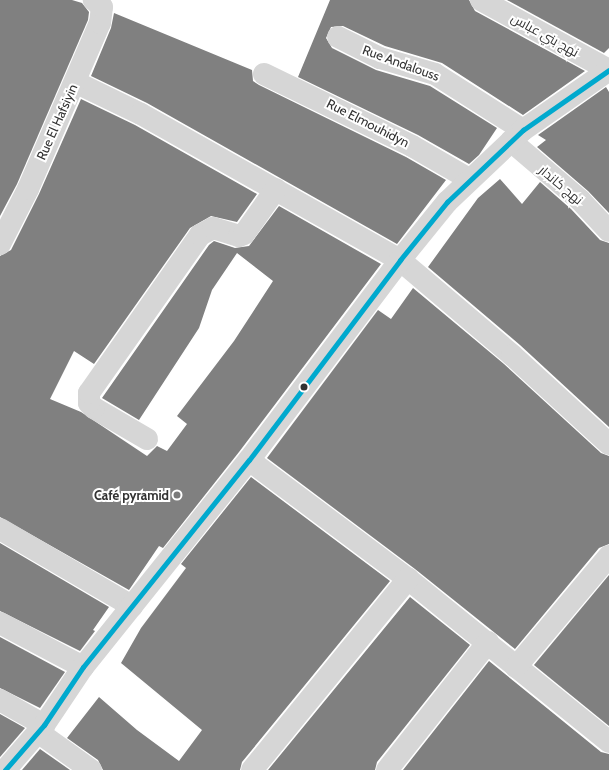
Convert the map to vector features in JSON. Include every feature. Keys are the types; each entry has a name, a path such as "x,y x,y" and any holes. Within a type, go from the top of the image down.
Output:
{"street":[{"name":"Rue El Hafsiyin","path":"0,244 28,189 102,16 102,7 94,0"},
{"name":"نهج بني عباس","path":"481,0 609,70"},
{"name":"Rue Andalouss","path":"338,37 380,58 435,74 517,135"},
{"path":"5,770 41,728 83,667 249,460 400,260 468,179 517,135 609,70"},
{"name":"Rue Elmouhidyn","path":"264,74 405,142 468,179"},
{"path":"75,82 142,114 400,260 512,355 609,444"},
{"name":"نهج كاندار","path":"517,135 609,231"},
{"path":"147,439 94,408 89,403 89,393 200,235 214,228 241,236 276,189"},
{"path":"249,460 408,579 488,642 516,667 609,742"},
{"path":"0,529 132,606"},
{"path":"516,667 609,556"},
{"path":"252,770 408,579"},
{"path":"0,623 83,667"},
{"path":"387,770 488,642"},
{"path":"0,700 41,728 91,770"}],"building":[{"path":"0,0 72,0 82,3 89,12 88,20 17,184 0,216"},
{"path":"330,0 469,0 475,11 585,71 523,115 442,63 385,46 343,26 331,27 326,38 332,48 376,70 430,86 497,128 479,155 469,164 418,135 298,77"},
{"path":"507,0 609,0 609,48 604,53"},
{"path":"114,13 252,70 253,81 259,85 406,157 446,180 397,244 147,103 91,76 111,28"},
{"path":"606,87 609,92 609,213 588,191 537,147 546,140 538,135"},
{"path":"81,99 135,125 257,194 237,222 211,216 190,228 94,364 74,351 50,399 81,412 147,456 157,446 167,451 187,424 177,416 234,341 273,281 237,253 212,290 199,328 139,420 102,398 209,245 214,241 235,248 249,246 279,206 381,264 239,452 163,548 159,546 129,590 0,517 0,256 11,250 39,194"},
{"path":"500,179 522,204 540,182 571,209 600,240 609,243 609,427 520,345 428,267 478,198"},
{"path":"413,288 504,364 601,453 609,456 609,544 599,548 515,649 415,569 267,458 378,310 391,319"},
{"path":"251,477 390,581 242,762 240,770 103,770 98,760 67,738 99,697 137,730 179,761 202,730 121,663 141,628 186,568 181,564"},
{"path":"0,543 109,607 93,630 95,631 80,651 0,611"},
{"path":"609,575 609,726 534,665"},
{"path":"410,597 470,645 377,762 375,770 268,770"},
{"path":"0,637 65,672 40,708 0,688"},
{"path":"489,661 601,752 609,754 609,770 403,770"},
{"path":"0,714 25,728 0,757"},
{"path":"40,749 70,770 22,770"}],"transit line":[{"path":"5,770 44,725 83,667 249,460 400,260 447,202 523,130 609,70"}],"place":[{"name":"Café pyramid","path":"177,495"}]}
